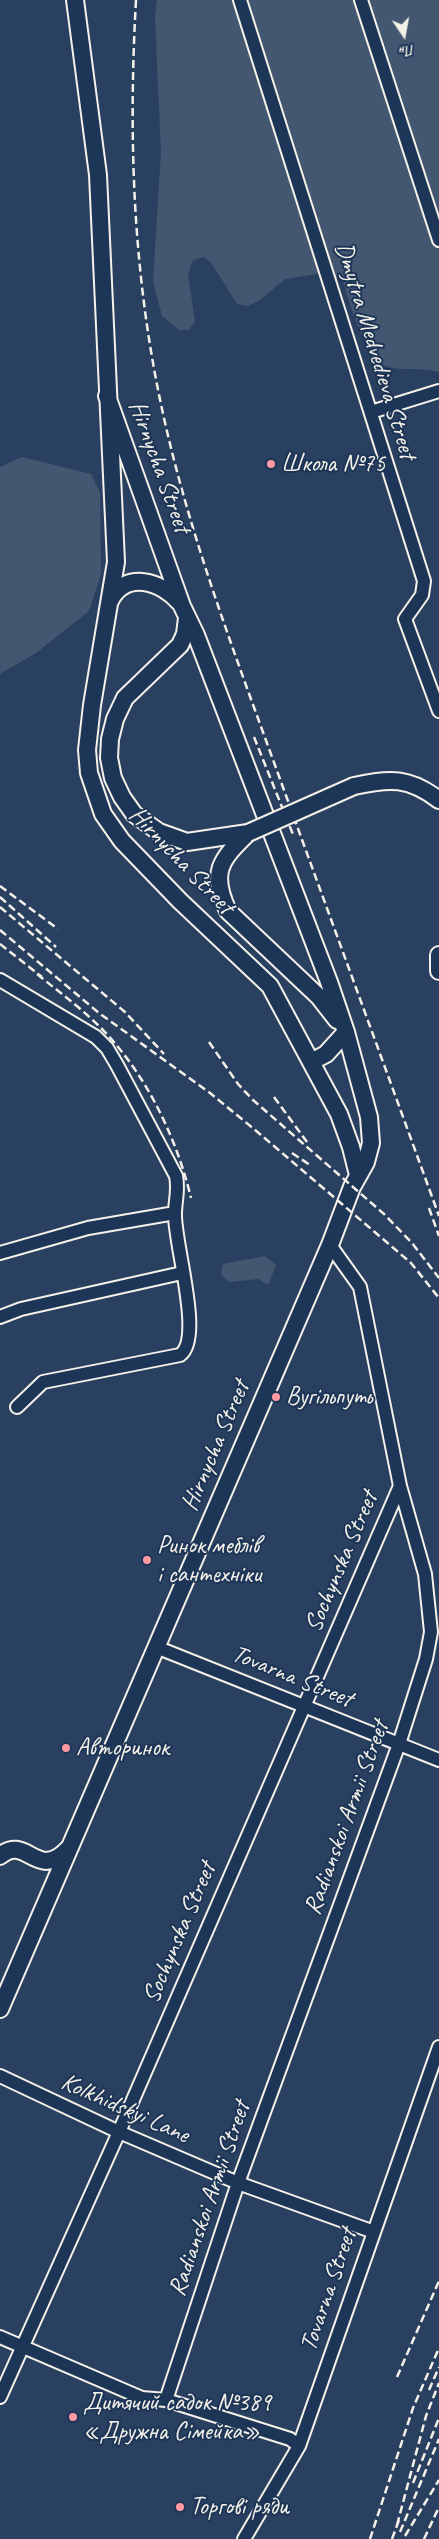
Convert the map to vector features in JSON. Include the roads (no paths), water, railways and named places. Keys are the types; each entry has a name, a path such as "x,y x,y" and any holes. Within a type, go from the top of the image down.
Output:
{"main road":[{"name":"Hirnycha Street","path":"75,0 98,175 116,562 87,750 88,773 103,814 122,841 145,866 270,986 339,1114 351,1147 358,1175"},
{"name":"Hirnycha Street","path":"0,2009 330,1245 358,1175 366,1162 370,1143 369,1117 346,1032 223,706 185,612 107,396"},
{"path":"108,606 114,594 124,585 136,581 152,582 171,592 185,612 185,634 180,645 125,698 118,712 110,739 109,758 113,778 122,798 134,814 159,832 187,842 248,833 354,786 385,779 406,781 424,789 439,800"},
{"path":"248,833 229,851 219,869 218,892 228,911 319,998 346,1032 326,1054 311,1062"},
{"path":"439,955 439,971"},
{"path":"0,1856 8,1850 19,1850 41,1860 57,1860 70,1847"},
{"path":"41,1860 52,1874 52,1888"}],"street":[{"name":"Dmytra Medvedieva Street","path":"240,0 424,581 422,596 405,619 439,710"},
{"path":"361,0 439,240"},
{"path":"371,412 439,391"},
{"path":"0,980 96,1037 107,1048 176,1176 178,1193 175,1213 182,1273 190,1311 185,1352 180,1355 43,1382 17,1407"},
{"path":"0,1253 88,1228 175,1213"},
{"name":"Radianskoi Armii Street","path":"166,2400 238,2183 399,1744 426,1659 431,1632 425,1574 400,1486 360,1286 330,1245"},
{"path":"0,1317 21,1309 182,1273"},
{"name":"Sochynska Street","path":"0,2397 119,2132 400,1486"},
{"name":"Tovarna Street","path":"156,1647 439,1760"},
{"name":"Tovarna Street","path":"244,2539 298,2446 439,2047"},
{"name":"Kolkhidskyi Lane","path":"0,2076 119,2132 238,2183 374,2232"},
{"path":"0,2337 142,2398 166,2400 290,2439 298,2446"}],"railway":[{"path":"136,0 133,141 137,234 147,327 165,425 207,573 439,1216"},
{"path":"254,737 294,837"},
{"path":"0,886 58,929"},
{"path":"0,897 56,947"},
{"path":"0,907 125,1012 164,1054"},
{"path":"0,930 99,1013 210,1093 254,1129 411,1263 439,1298"},
{"path":"0,944 42,977"},
{"path":"37,974 101,1028 132,1065 168,1129 185,1175 191,1198"},
{"path":"209,1042 238,1084 253,1100 384,1214 412,1243 439,1278"},
{"path":"274,1097 307,1142"},
{"path":"292,1153 310,1165"},
{"path":"429,1208 439,1236"},
{"path":"397,2377 439,2281"},
{"path":"370,2539 413,2408 439,2348"},
{"path":"429,2390 439,2367"},
{"path":"397,2525 426,2416 439,2383"},
{"path":"413,2483 439,2418"},
{"path":"400,2532 439,2439"},
{"path":"405,2536 439,2480"},
{"path":"424,2539 439,2507"},
{"path":"392,2539 399,2520"}],"place":[{"name":"Школа №75","path":"271,464"},
{"name":"Вугільпуть","path":"276,1397"},
{"name":"Ринок меблів і сантехніки","path":"147,1560"},
{"name":"Авторинок","path":"66,1748"},
{"name":"Дитячий садок №389 «Дружна Сімейка»","path":"73,2417"},
{"name":"Торгові ряди","path":"180,2507"}]}
